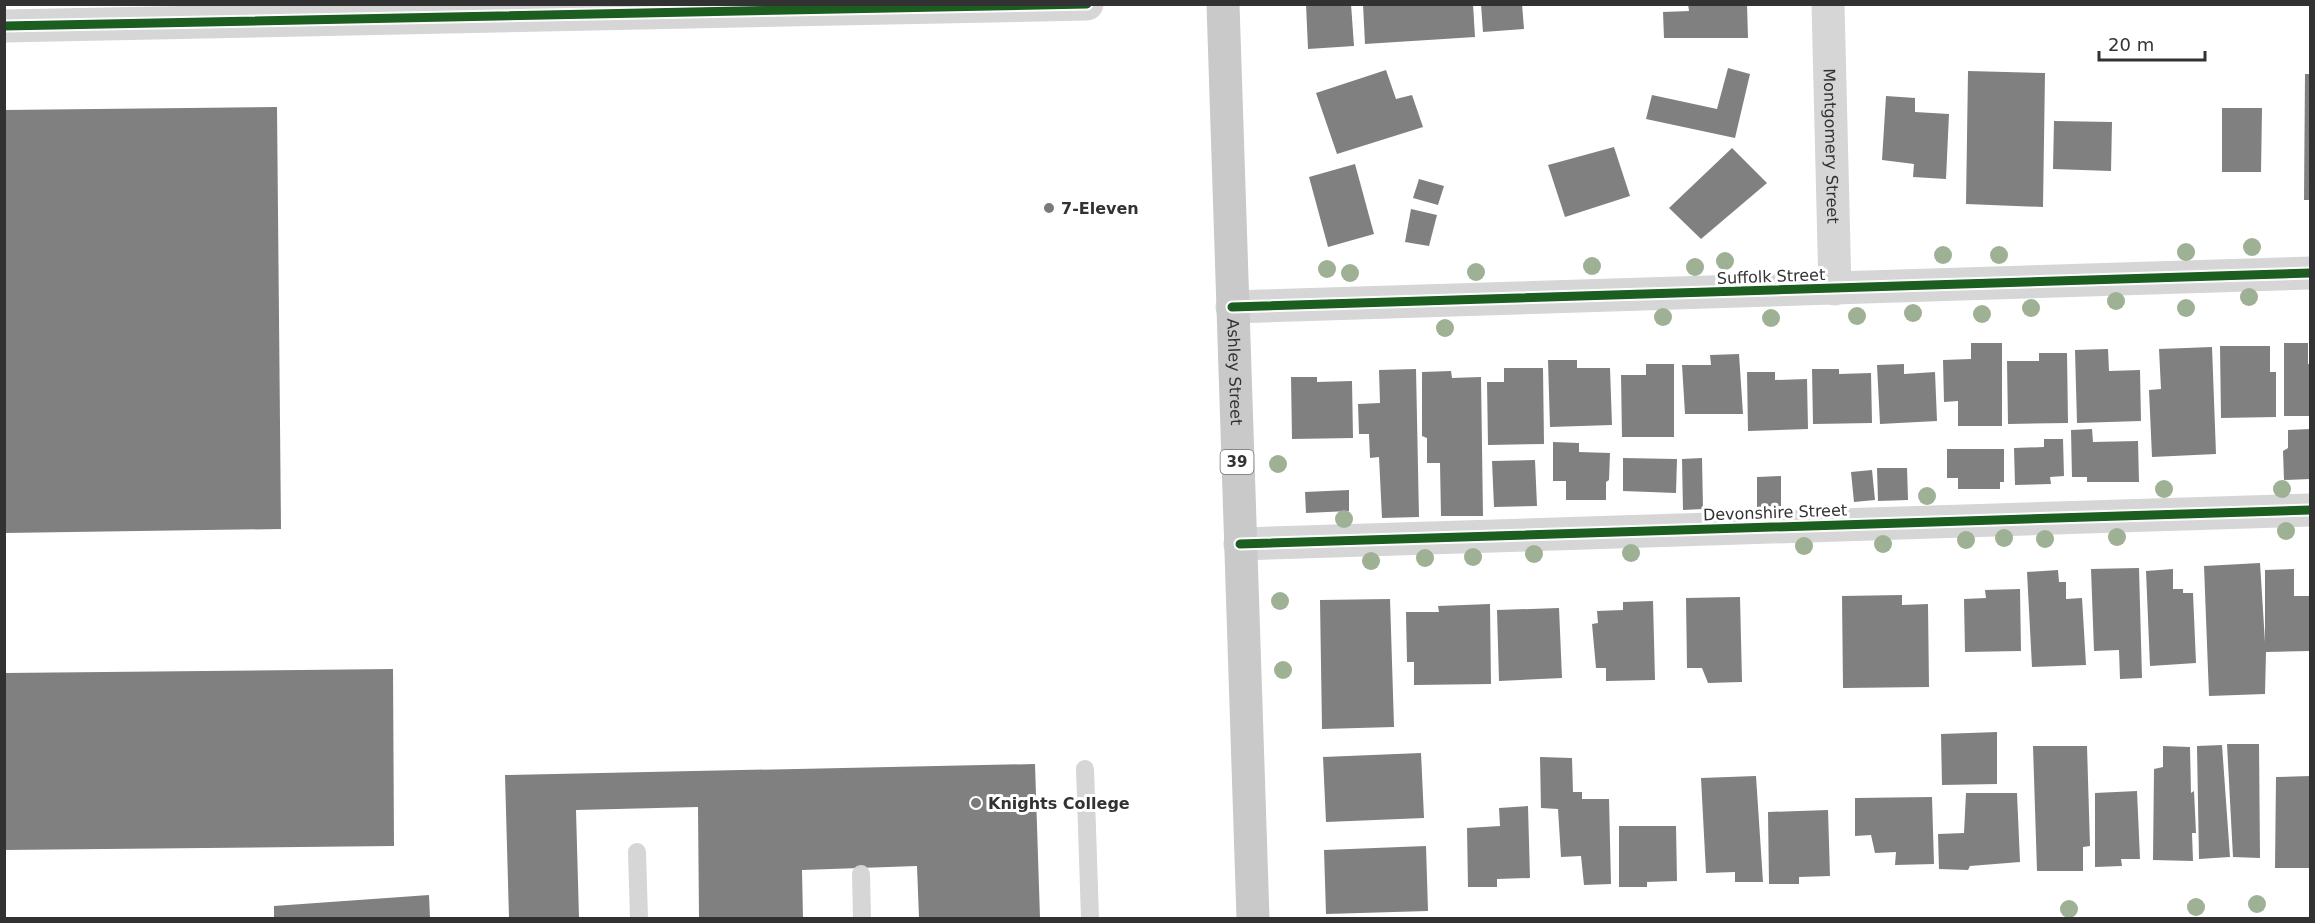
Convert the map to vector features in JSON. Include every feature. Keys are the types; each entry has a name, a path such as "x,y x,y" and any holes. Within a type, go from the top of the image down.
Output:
{"main road":[{"name":"Ashley Street","path":"1222,4 1253,918"}],"street":[{"path":"4,26 1087,4"},
{"name":"Montgomery Street","path":"1828,4 1835,289"},
{"name":"Suffolk Street","path":"1232,307 2310,273"},
{"name":"Devonshire Street","path":"1240,544 2310,510"}],"lane":[{"path":"1085,769 1090,918"},
{"path":"637,852 639,918"},
{"path":"861,874 862,918"}],"building":[{"path":"1306,4 1351,4 1354,46 1308,49"},
{"path":"1363,4 1473,4 1475,37 1365,44"},
{"path":"1481,4 1522,4 1524,29 1483,32"},
{"path":"1688,4 1747,4 1748,38 1664,38 1663,12 1689,11"},
{"path":"1728,68 1750,74 1735,138 1646,119 1652,95 1717,109"},
{"path":"1386,70 1396,99 1412,95 1423,127 1337,154 1316,93"},
{"path":"1968,71 2045,73 2043,207 1966,204"},
{"path":"2305,74 2310,74 2310,200 2304,200"},
{"path":"1886,96 1915,98 1915,112 1949,114 1946,179 1913,177 1914,164 1882,160"},
{"path":"277,107 281,529 4,533 4,110"},
{"path":"2222,108 2262,108 2261,172 2222,172"},
{"path":"2054,121 2112,122 2111,171 2053,169"},
{"path":"1614,147 1630,196 1565,217 1548,165"},
{"path":"1732,148 1767,183 1701,239 1669,208"},
{"path":"1355,164 1374,234 1328,247 1309,177"},
{"path":"1419,179 1444,186 1438,205 1413,198"},
{"path":"1411,209 1437,215 1429,246 1405,242"},
{"path":"1971,343 2002,343 2002,426 1958,426 1958,401 1944,402 1943,360 1971,359"},
{"path":"2284,343 2308,343 2310,416 2284,416"},
{"path":"2220,346 2270,346 2270,372 2276,372 2276,417 2221,418"},
{"path":"2212,347 2216,454 2152,457 2149,390 2161,389 2159,349"},
{"path":"2108,349 2109,371 2140,370 2141,421 2077,423 2075,350"},
{"path":"2039,353 2067,353 2068,423 2008,424 2007,361 2039,361"},
{"path":"1739,354 1743,414 1685,414 1682,365 1711,365 1710,355"},
{"path":"1548,360 1577,360 1577,368 1610,368 1612,425 1550,427"},
{"path":"1646,364 1674,364 1674,437 1622,437 1621,375 1646,375"},
{"path":"1904,364 1904,374 1935,372 1937,421 1880,424 1877,365"},
{"path":"1504,368 1543,368 1544,444 1488,445 1487,382 1504,382"},
{"path":"1416,369 1419,517 1382,518 1379,457 1370,458 1369,434 1359,434 1358,404 1380,403 1379,370"},
{"path":"1812,369 1839,369 1839,374 1871,373 1872,423 1813,424"},
{"path":"1451,371 1452,378 1481,377 1483,516 1441,516 1440,463 1427,463 1427,438 1422,436 1422,372"},
{"path":"1747,372 1775,372 1775,380 1807,379 1808,429 1748,431"},
{"path":"1291,377 1317,377 1317,382 1352,381 1353,438 1292,439"},
{"path":"2092,429 2093,442 2138,441 2139,482 2087,482 2087,477 2072,477 2071,430"},
{"path":"2310,429 2310,479 2284,480 2283,451 2288,448 2288,430"},
{"path":"2044,439 2063,439 2064,476 2050,477 2051,484 2015,485 2014,448 2044,447"},
{"path":"1553,442 1579,443 1579,452 1610,453 1606,500 1566,500 1566,481 1553,481"},
{"path":"1947,449 2004,449 2004,482 2000,482 2000,489 1958,489 1958,478 1947,478"},
{"path":"1623,458 1677,459 1676,493 1623,491"},
{"path":"1702,458 1703,509 1683,510 1682,459"},
{"path":"1535,460 1537,506 1494,507 1492,461"},
{"path":"1877,468 1907,468 1908,500 1878,501"},
{"path":"1872,470 1875,500 1854,502 1851,472"},
{"path":"1781,476 1781,506 1757,507 1757,477"},
{"path":"1349,490 1349,511 1306,513 1305,492"},
{"path":"2260,563 2265,642 2265,570 2294,569 2294,596 2310,596 2310,651 2266,652 2265,694 2209,696 2204,566"},
{"path":"2139,568 2142,678 2120,679 2119,650 2094,651 2091,569"},
{"path":"2173,569 2173,589 2183,589 2183,593 2193,593 2196,663 2150,666 2146,571"},
{"path":"2058,570 2059,582 2066,582 2066,599 2082,598 2086,665 2032,667 2027,572"},
{"path":"2020,589 2021,651 1965,652 1964,599 1986,598 1985,590"},
{"path":"1902,595 1902,605 1928,604 1929,687 1843,688 1842,596"},
{"path":"1740,597 1742,682 1708,683 1702,668 1687,668 1686,598"},
{"path":"1390,599 1394,727 1322,729 1320,600"},
{"path":"1653,601 1655,680 1606,681 1606,668 1596,668 1592,624 1598,623 1597,611 1623,610 1623,602"},
{"path":"1490,604 1491,684 1414,685 1414,662 1407,662 1406,612 1439,612 1438,606"},
{"path":"1559,608 1562,678 1499,681 1497,610"},
{"path":"393,669 394,846 4,850 4,673"},
{"path":"1997,732 1997,784 1942,785 1941,734"},
{"path":"2227,744 2259,744 2260,858 2233,857"},
{"path":"2222,745 2230,857 2199,859 2197,746"},
{"path":"2033,746 2087,746 2090,846 2083,847 2083,871 2037,871"},
{"path":"2163,746 2190,747 2191,793 2194,791 2196,833 2192,833 2193,861 2153,860 2154,769 2163,767"},
{"path":"1421,753 1424,818 1326,822 1323,757"},
{"path":"1540,757 1572,758 1573,792 1582,792 1582,799 1609,799 1611,884 1584,885 1581,856 1561,857 1558,809 1541,808"},
{"path":"1035,764 1040,918 919,918 917,866 802,870 803,918 699,918 698,807 576,810 579,918 509,918 505,775"},
{"path":"1756,776 1763,882 1735,882 1735,872 1706,873 1701,778"},
{"path":"2310,776 2310,868 2275,868 2276,777"},
{"path":"2137,791 2140,859 2121,859 2122,866 2095,867 2095,793"},
{"path":"1966,793 2017,793 2020,862 1970,866 1968,870 1939,869 1938,834 1964,833"},
{"path":"1932,797 1934,864 1895,865 1896,852 1875,853 1871,835 1855,836 1855,798"},
{"path":"1528,806 1530,878 1497,879 1497,887 1468,887 1467,828 1500,826 1499,808"},
{"path":"1828,810 1830,876 1799,877 1799,884 1769,884 1768,812"},
{"path":"1619,826 1676,826 1677,881 1647,882 1647,887 1619,887"},
{"path":"1426,846 1428,911 1326,914 1324,850"},
{"path":"429,895 430,918 274,918 274,906"}],"cycle path":[{"path":"4,26 1087,4"},
{"path":"1232,307 2310,273"},
{"path":"1240,544 2310,510"}],"place":[{"name":"7-Eleven","path":"1049,208"},
{"name":"Knights College","path":"976,803"}]}
